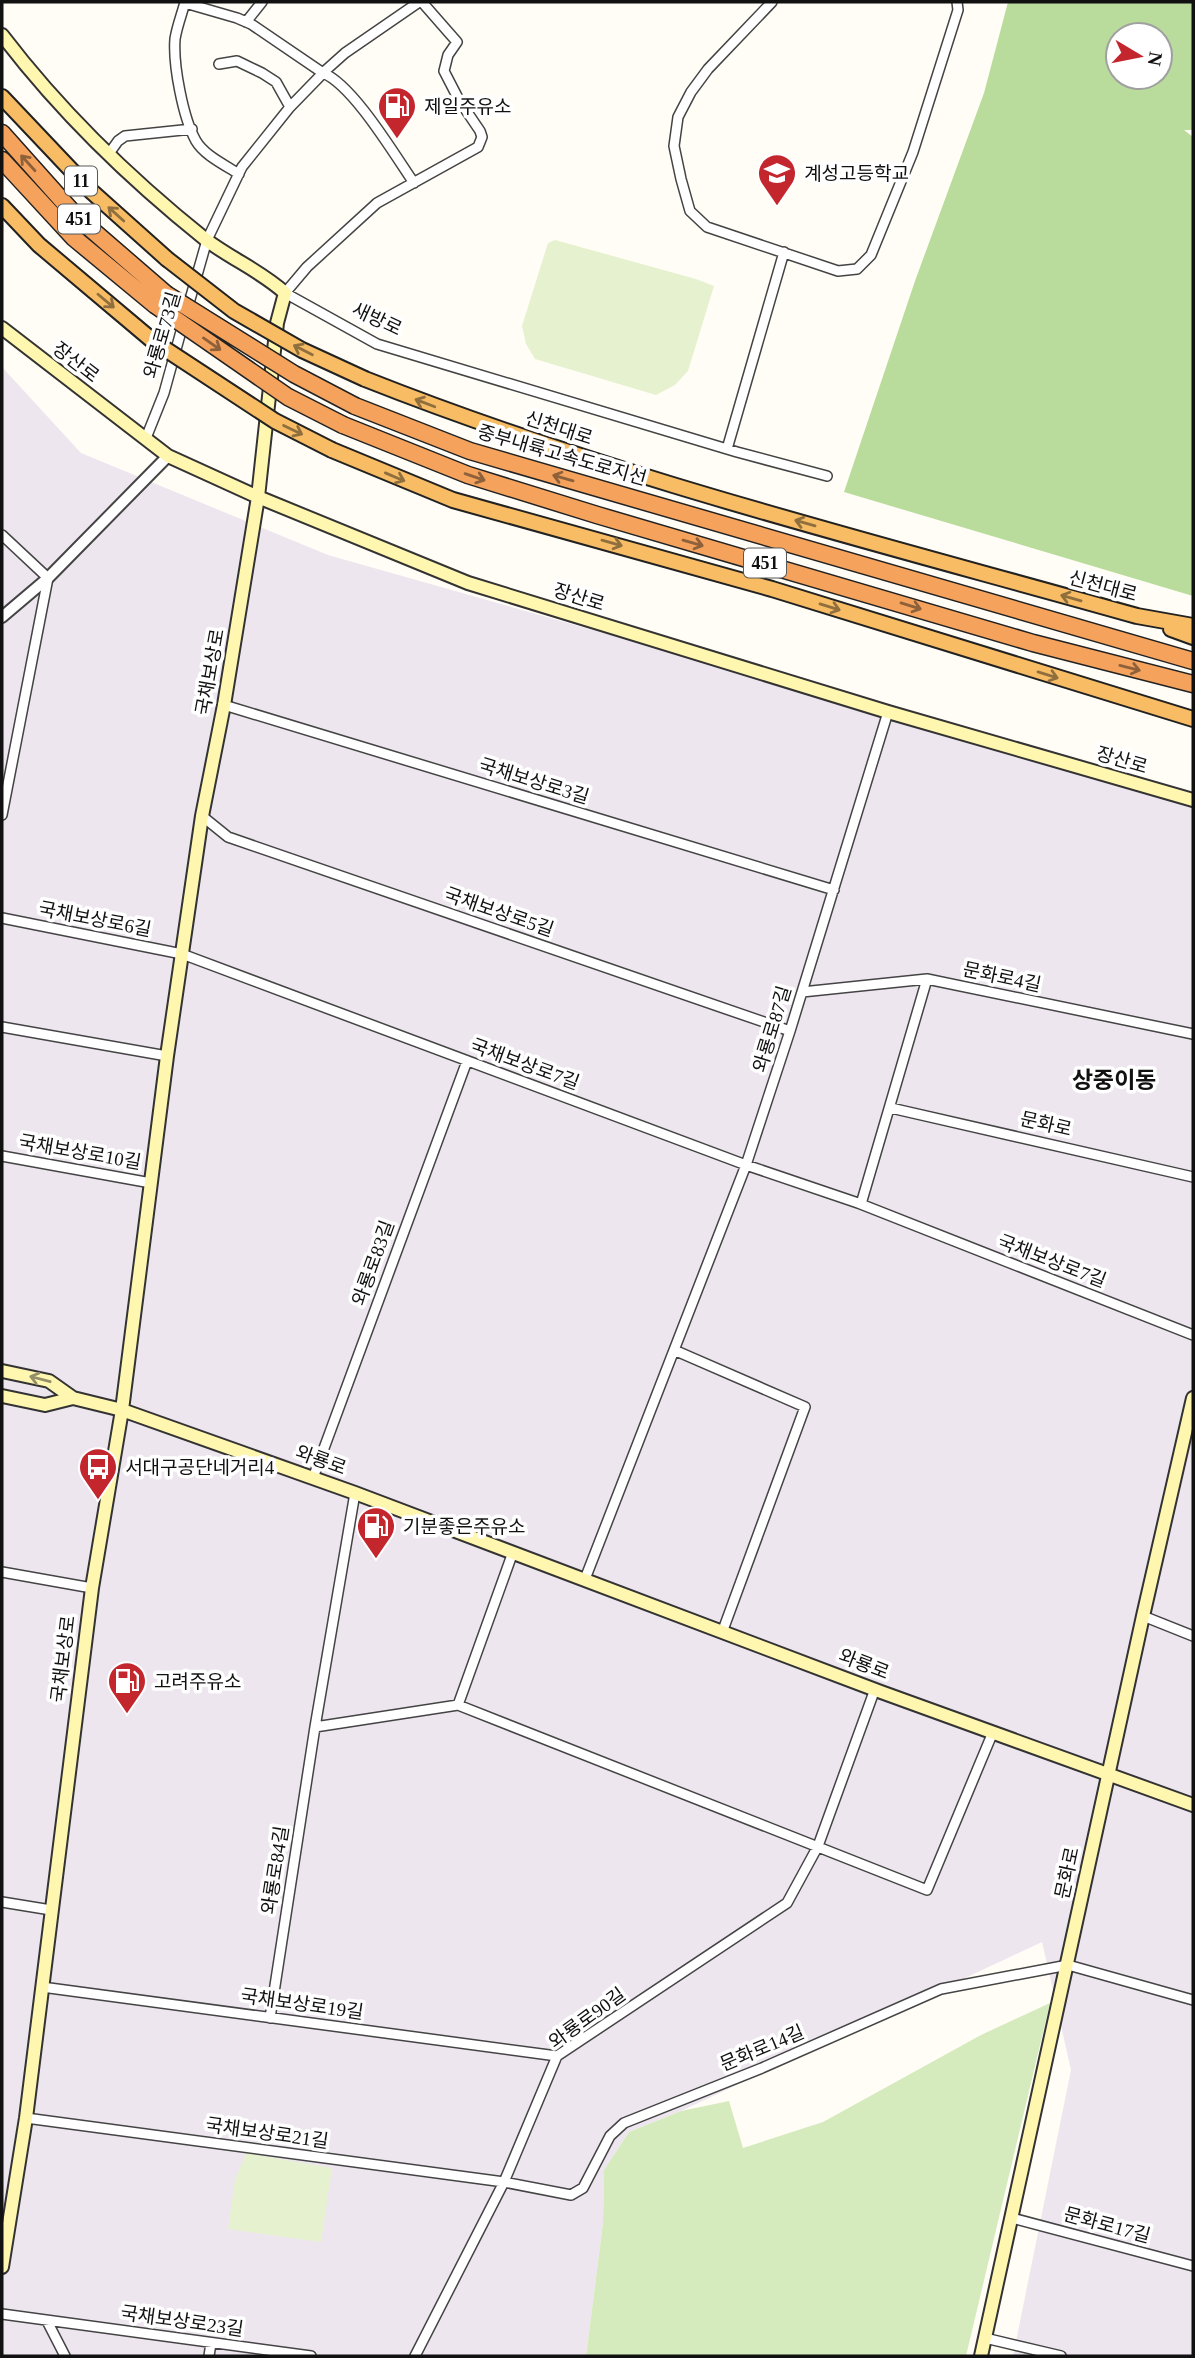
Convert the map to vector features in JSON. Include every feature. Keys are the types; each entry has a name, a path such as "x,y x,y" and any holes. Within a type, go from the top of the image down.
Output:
{"highway":[{"name":"신천대로","path":"2,97 91,191 167,259 234,311 302,350 365,379 462,417 710,496 1137,616 1193,626"},
{"name":"중부내륙고속도로지선","path":"2,132 77,217 161,300 355,406 470,451 1193,661"},
{"name":"중부내륙고속도로지선","path":"2,160 74,238 161,300 288,397 343,425 468,475 597,516 1033,643 1193,684"},
{"path":"2,206 38,245 153,341 275,421 332,450 453,500 759,585 1193,719"},
{"path":"1137,616 1193,637"}],"main road":[{"name":"새방로","path":"2,35 108,155 207,240 271,280 285,293"},
{"name":"국채보상로","path":"2,2259 26,2118 92,1588 122,1410 167,1056 202,816 224,705 258,497 277,323 285,293"},
{"name":"장산로","path":"2,328 168,456 258,497 468,583 888,712 1193,800"},
{"name":"와룡로","path":"2,1371 49,1381 73,1398 122,1410 355,1493 875,1689 1193,1805"},
{"name":"와룡로","path":"2,1396 45,1405 73,1398"},
{"name":"문화로","path":"981,2356 1193,1398"}],"street":[{"path":"239,174 216,160 196,142 184,107 175,50 185,2 246,22 323,73 335,78 356,102 414,183"},
{"path":"246,22 262,2"},
{"path":"285,293 307,267 377,203 478,146 481,137 444,71 457,42 420,2"},
{"name":"와룡로73길","path":"146,438 163,393 207,240 242,167 290,107 323,73 345,53 420,2"},
{"path":"772,2 708,69 691,92 678,117 674,146 690,211 707,227 838,271 857,269 871,255 913,152 958,10 957,2"},
{"path":"219,64 237,61 262,73 276,82 290,107"},
{"path":"108,155 125,136 192,129"},
{"path":"727,449 784,252"},
{"name":"새방로","path":"285,293 377,344 828,477"},
{"path":"2,617 48,578 168,456"},
{"path":"2,535 48,578"},
{"path":"2,815 48,578"},
{"name":"국채보상로3길","path":"224,705 834,890"},
{"name":"와룡로87길","path":"586,1579 746,1165 888,712"},
{"name":"국채보상로5길","path":"202,816 229,838 790,1031"},
{"name":"국채보상로6길","path":"2,918 182,954"},
{"name":"국채보상로7길","path":"182,954 746,1165 858,1203 1193,1335"},
{"path":"858,1203 861,1205 927,979"},
{"name":"문화로4길","path":"802,992 927,979 1193,1034"},
{"path":"2,1027 167,1056"},
{"name":"와룡로83길","path":"313,1478 467,1061"},
{"name":"문화로","path":"891,1108 1193,1177"},
{"name":"국채보상로10길","path":"2,1156 151,1183"},
{"path":"674,1350 805,1407 723,1630"},
{"name":"와룡로84길","path":"270,2018 355,1493"},
{"path":"458,1705 513,1552"},
{"path":"2,1572 92,1588"},
{"path":"1143,1616 1193,1636"},
{"name":"와룡로90길","path":"415,2356 503,2182 557,2056 787,1903 818,1846 875,1689"},
{"path":"315,1727 458,1705 927,1891 993,1732"},
{"path":"2,1902 51,1910"},
{"path":"1068,1965 1193,2000"},
{"name":"문화로14길","path":"503,2182 571,2195 583,2188 611,2136 624,2123 762,2068 941,1989 1068,1965"},
{"name":"국채보상로19길","path":"42,1987 557,2056"},
{"name":"국채보상로21길","path":"26,2118 503,2182"},
{"name":"문화로17길","path":"1012,2218 1193,2266"},
{"name":"국채보상로23길","path":"2,2314 311,2356"},
{"path":"47,2320 65,2356"},
{"path":"985,2338 1062,2356"},
{"path":"209,2356 211,2343"}],"shaded area":[{"path":"2,367 81,453 328,555 1193,800 1193,2356 1013,2356 1071,2070 1042,1942 681,2111 629,2132 604,2170 603,2223 586,2356 2,2356"}],"green space":[{"path":"1008,2 1193,2 1193,130 1184,130 1193,137 1193,596 844,492 915,281 984,93"},
{"path":"555,240 714,286 688,371 675,385 656,395 535,359 526,344 522,326 548,243"},
{"path":"1050,2003 966,2356 586,2356 603,2223 604,2170 629,2132 681,2111 729,2101 743,2148 823,2122 981,2035"},
{"path":"246,2153 332,2168 321,2242 228,2229 235,2180"}],"place":[{"name":"제일주유소","path":"397,140"},
{"name":"계성고등학교","path":"777,207"},
{"name":"서대구공단네거리4","path":"98,1501"},
{"name":"기분좋은주유소","path":"376,1560"},
{"name":"고려주유소","path":"127,1715"}],"district":[{"name":"상중이동","path":"1114,1080"}]}
